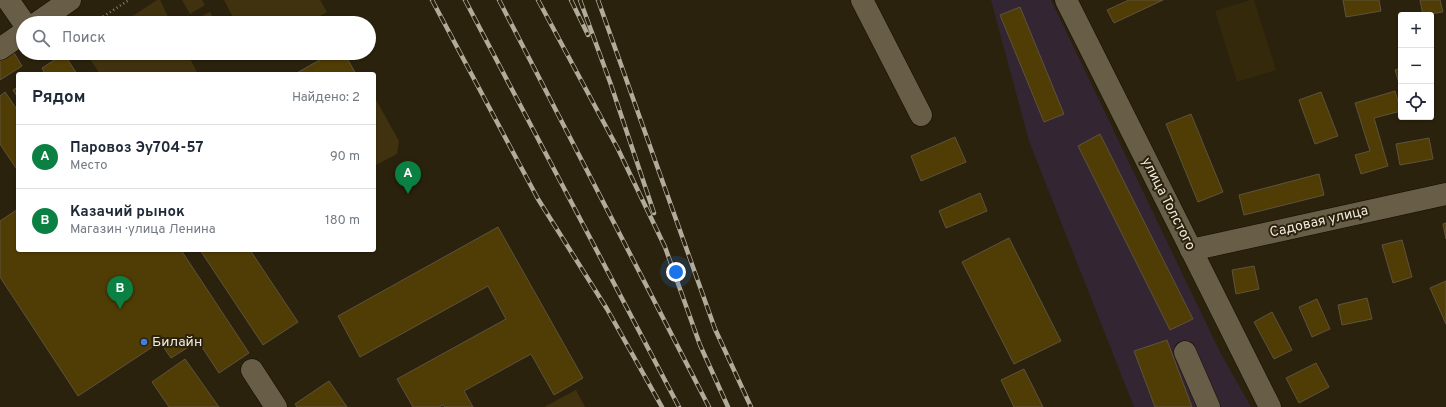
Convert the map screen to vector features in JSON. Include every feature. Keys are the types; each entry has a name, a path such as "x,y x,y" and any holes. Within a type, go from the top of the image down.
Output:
{"street":[{"path":"8,0 19,16"},
{"path":"47,16 70,0"},
{"path":"862,0 921,115"},
{"name":"улица Толстого","path":"1066,0 1270,407"},
{"path":"0,49 16,38"},
{"name":"Садовая улица","path":"1191,250 1446,194"},
{"path":"1185,352 1209,407"},
{"path":"252,370 276,407"}],"path":[{"path":"104,16 129,0"}],"shaded area":[{"path":"157,0 160,0 168,16 133,16"},
{"path":"182,0 202,0 205,5 190,14"},
{"path":"224,0 320,0 327,12 320,16 232,16"},
{"path":"991,0 1051,0 1220,352 1251,407 1134,407 1029,141"},
{"path":"1254,0 1276,70 1237,82 1215,11"},
{"path":"210,12 212,16 202,16"},
{"path":"91,60 191,60 197,72 99,72"},
{"path":"376,100 399,141 397,154 376,165"},
{"path":"576,390 585,407 544,407"}],"building":[{"path":"1129,0 1163,0 1114,23 1107,10"},
{"path":"1343,0 1379,0 1381,11 1346,17"},
{"path":"1420,0 1440,0 1443,12 1434,13 1434,12 1422,12"},
{"path":"1020,7 1064,114 1044,122 1000,15"},
{"path":"11,48 16,56 16,60 18,60 22,66 0,80 0,55"},
{"path":"55,60 68,60 76,72 44,72 42,68"},
{"path":"320,60 348,60 355,72 299,72"},
{"path":"1398,69 1398,80 1395,70"},
{"path":"1395,91 1398,101 1398,112 1374,118 1388,166 1361,174 1355,155 1370,151 1355,103"},
{"path":"5,92 16,108 16,168 0,144 0,96"},
{"path":"1321,92 1338,136 1315,144 1299,100"},
{"path":"1191,114 1223,192 1198,202 1166,124"},
{"path":"1100,134 1193,319 1170,330 1078,146"},
{"path":"955,137 966,162 921,181 911,156"},
{"path":"1429,138 1433,159 1400,165 1396,144"},
{"path":"1319,174 1324,195 1244,215 1239,195"},
{"path":"980,193 987,211 946,228 939,211"},
{"path":"16,210 16,252 182,252 249,353 219,373 198,341 171,358 160,342 78,396 0,277 0,221"},
{"path":"1446,223 1446,239 1443,224"},
{"path":"498,227 583,378 554,395 531,354 464,391 473,407 445,407 443,405 439,407 413,407 397,379 506,319 488,286 360,357 338,316"},
{"path":"1009,238 1061,341 1014,364 962,262"},
{"path":"1402,240 1412,277 1393,283 1382,245"},
{"path":"201,252 251,252 298,322 263,345"},
{"path":"1254,266 1259,289 1236,294 1232,270"},
{"path":"1446,281 1446,324 1430,288"},
{"path":"1367,298 1372,319 1342,325 1338,305"},
{"path":"1317,299 1330,329 1312,337 1299,307"},
{"path":"1272,312 1292,350 1274,359 1254,322"},
{"path":"1167,340 1192,407 1155,407 1134,351"},
{"path":"185,359 219,407 169,407 152,382"},
{"path":"1316,363 1329,387 1299,403 1286,378"},
{"path":"1024,369 1043,407 1014,407 1001,380"},
{"path":"329,381 347,407 297,407 295,404"}],"railway":[{"path":"432,0 538,199 607,309 662,407"},
{"path":"465,0 679,407"},
{"path":"499,0 709,407"},
{"path":"538,0 618,149 665,247 700,345 728,407"},
{"path":"571,0 588,35"},
{"path":"580,0 610,82 654,213"},
{"path":"598,0 715,329 751,407"}],"place":[{"name":"Паровоз Эу704-57","path":"408,194"},
{"name":"Казачий рынок","path":"120,309"},
{"name":"Билайн","path":"144,342"}]}
